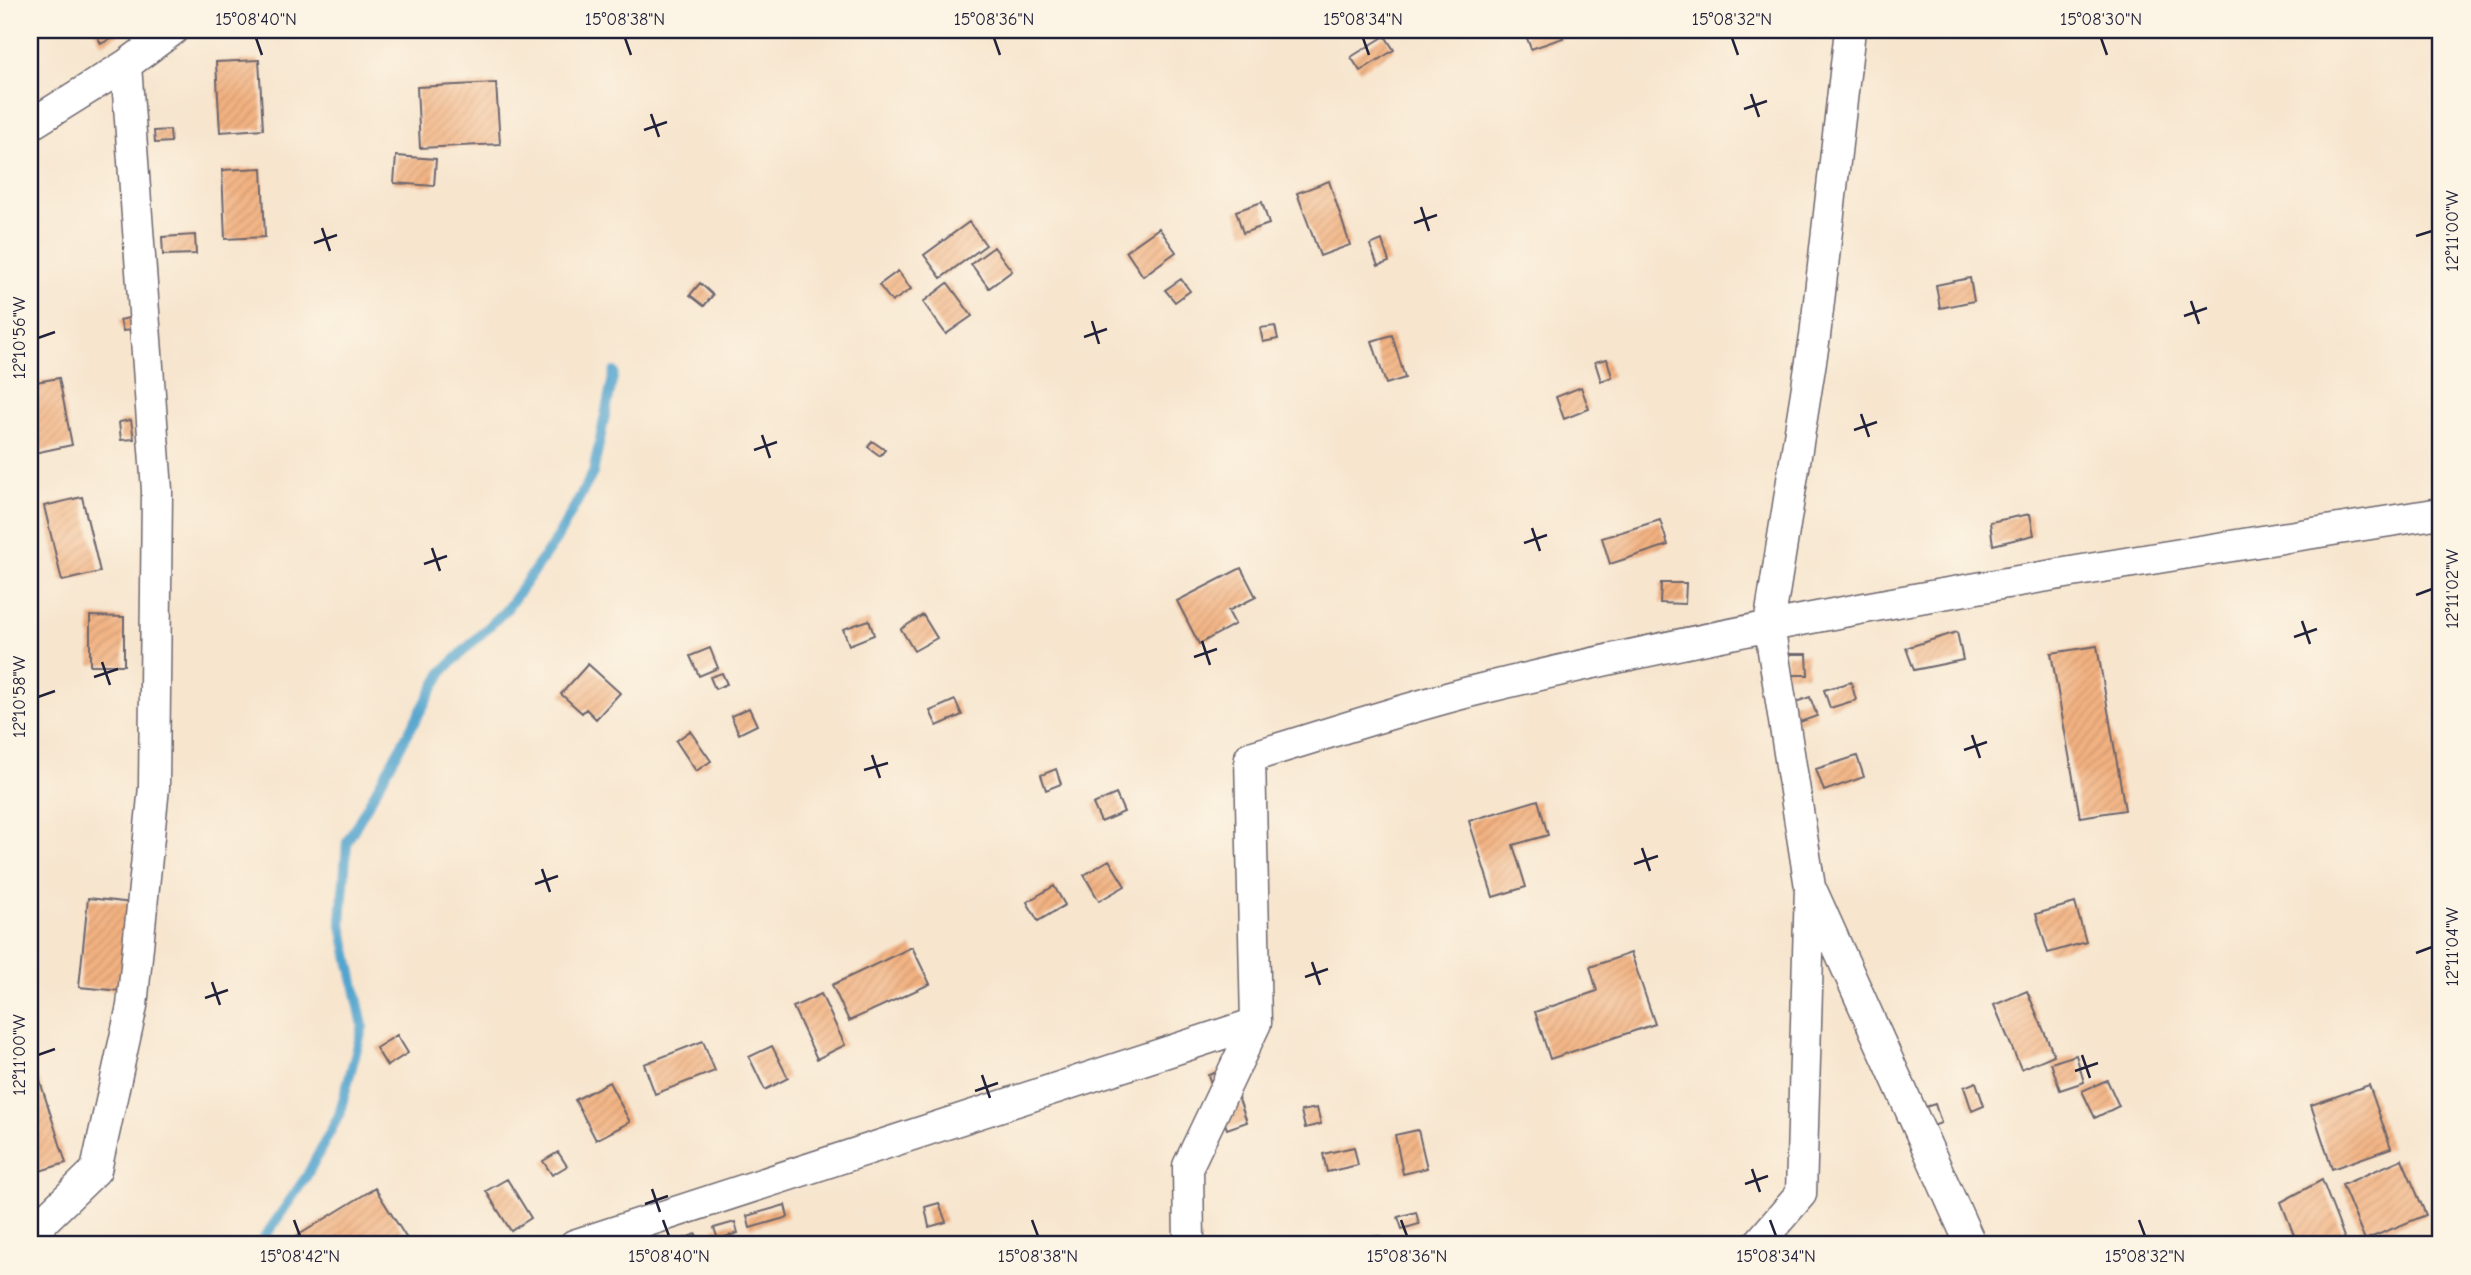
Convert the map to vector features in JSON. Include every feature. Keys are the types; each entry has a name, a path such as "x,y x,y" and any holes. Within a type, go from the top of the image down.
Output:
{"street":[{"path":"30,125 126,65 173,30"},
{"path":"1757,1245 1801,1194 1810,887 1769,625 1815,336 1850,30"},
{"path":"30,1234 96,1170 132,1006 154,787 157,490 126,65"},
{"path":"1189,1245 1188,1166 1256,1023 1250,757 1482,689 1769,625 2234,545 2441,513"},
{"path":"1810,887 1971,1245"},
{"path":"574,1245 1256,1023"}],"building":[{"path":"94,30 127,30 101,44"},
{"path":"1524,30 1560,30 1563,38 1531,49"},
{"path":"1385,36 1394,50 1360,71 1351,57"},
{"path":"259,60 263,129 220,132 216,62"},
{"path":"496,83 500,144 420,148 417,87"},
{"path":"170,130 171,142 155,143 154,131"},
{"path":"396,156 436,159 434,186 394,183"},
{"path":"262,168 265,237 225,239 222,170"},
{"path":"1329,181 1350,245 1320,256 1297,193"},
{"path":"1262,202 1269,224 1243,233 1236,211"},
{"path":"969,222 986,245 941,278 924,255"},
{"path":"1159,228 1176,252 1143,276 1126,251"},
{"path":"195,235 196,254 163,255 162,237"},
{"path":"1382,240 1389,262 1378,266 1370,245"},
{"path":"994,247 1012,271 989,288 971,264"},
{"path":"898,271 911,289 892,302 879,285"},
{"path":"1970,278 1974,301 1940,308 1936,285"},
{"path":"1181,279 1190,291 1175,302 1165,290"},
{"path":"700,283 713,295 704,306 690,295"},
{"path":"948,283 972,316 946,334 923,302"},
{"path":"133,317 135,329 123,331 120,320"},
{"path":"1275,326 1278,339 1263,342 1260,328"},
{"path":"1392,335 1405,378 1386,384 1372,341"},
{"path":"1607,359 1612,377 1601,381 1595,362"},
{"path":"59,378 72,445 34,453 30,435 30,383"},
{"path":"1581,387 1589,409 1564,419 1556,397"},
{"path":"131,420 134,439 121,440 119,422"},
{"path":"872,441 885,450 880,456 868,447"},
{"path":"82,497 100,572 62,581 44,506"},
{"path":"2030,514 2034,535 1993,545 1990,522"},
{"path":"1660,520 1668,545 1610,564 1602,538"},
{"path":"1241,568 1256,597 1228,611 1235,624 1199,644 1177,601"},
{"path":"1661,583 1686,583 1685,604 1660,603"},
{"path":"923,615 937,638 914,651 901,629"},
{"path":"90,616 124,617 124,665 90,665"},
{"path":"869,620 874,635 849,645 843,629"},
{"path":"1957,632 1963,660 1914,670 1906,648"},
{"path":"2097,646 2125,810 2080,817 2051,653"},
{"path":"710,648 718,668 699,676 690,656"},
{"path":"1786,654 1807,654 1808,675 1786,675"},
{"path":"588,664 620,693 596,719 586,709 582,713 561,694"},
{"path":"722,673 727,684 715,689 710,677"},
{"path":"1851,682 1856,700 1830,708 1824,690"},
{"path":"1810,697 1817,716 1797,723 1790,704"},
{"path":"955,700 962,715 937,726 930,711"},
{"path":"749,708 757,725 739,734 731,716"},
{"path":"690,731 711,761 696,771 676,741"},
{"path":"1857,756 1864,777 1824,791 1816,769"},
{"path":"1056,769 1061,784 1046,790 1041,775"},
{"path":"1116,794 1124,812 1101,822 1093,804"},
{"path":"1538,800 1548,835 1513,845 1526,887 1493,897 1469,821"},
{"path":"1109,860 1125,886 1099,901 1084,875"},
{"path":"1054,886 1065,905 1038,921 1027,902"},
{"path":"88,898 141,904 132,992 79,987"},
{"path":"2075,903 2086,942 2048,953 2036,914"},
{"path":"912,947 930,984 849,1021 832,985"},
{"path":"1631,953 1655,1024 1550,1059 1535,1012 1597,991 1590,967"},
{"path":"2027,991 2054,1055 2021,1069 1994,1005"},
{"path":"821,994 845,1045 817,1059 793,1007"},
{"path":"397,1035 408,1053 387,1066 376,1048"},
{"path":"703,1041 715,1071 655,1094 644,1064"},
{"path":"772,1046 788,1078 765,1090 749,1057"},
{"path":"2076,1055 2084,1082 2060,1090 2051,1063"},
{"path":"1228,1068 1247,1122 1227,1129 1208,1075"},
{"path":"39,1078 66,1163 30,1174 30,1081"},
{"path":"2107,1080 2119,1106 2095,1118 2082,1091"},
{"path":"609,1082 630,1122 596,1140 575,1100"},
{"path":"1976,1082 1984,1106 1972,1111 1964,1087"},
{"path":"2369,1085 2391,1148 2332,1169 2311,1105"},
{"path":"1935,1104 1941,1123 1928,1128 1922,1108"},
{"path":"1317,1108 1321,1124 1305,1128 1301,1111"},
{"path":"1418,1130 1427,1168 1403,1174 1395,1135"},
{"path":"1354,1147 1358,1165 1327,1172 1323,1154"},
{"path":"558,1152 567,1166 552,1175 543,1161"},
{"path":"2402,1159 2426,1215 2365,1240 2342,1185"},
{"path":"507,1179 531,1218 511,1231 486,1191"},
{"path":"2322,1180 2347,1245 2298,1245 2281,1202"},
{"path":"375,1188 407,1239 397,1245 303,1245 297,1236"},
{"path":"939,1203 946,1222 929,1227 925,1207"},
{"path":"785,1205 788,1217 750,1228 747,1216"},
{"path":"1416,1212 1419,1224 1402,1229 1398,1217"},
{"path":"735,1222 738,1233 718,1239 714,1228"},
{"path":"696,1234 700,1245 666,1245"},
{"path":"1379,1236 1381,1245 1344,1245 1344,1242"}],"waterway":[{"path":"259,1245 306,1177 339,1115 363,1026 341,921 347,842 443,671 506,610 556,540 593,473 614,372"}]}
